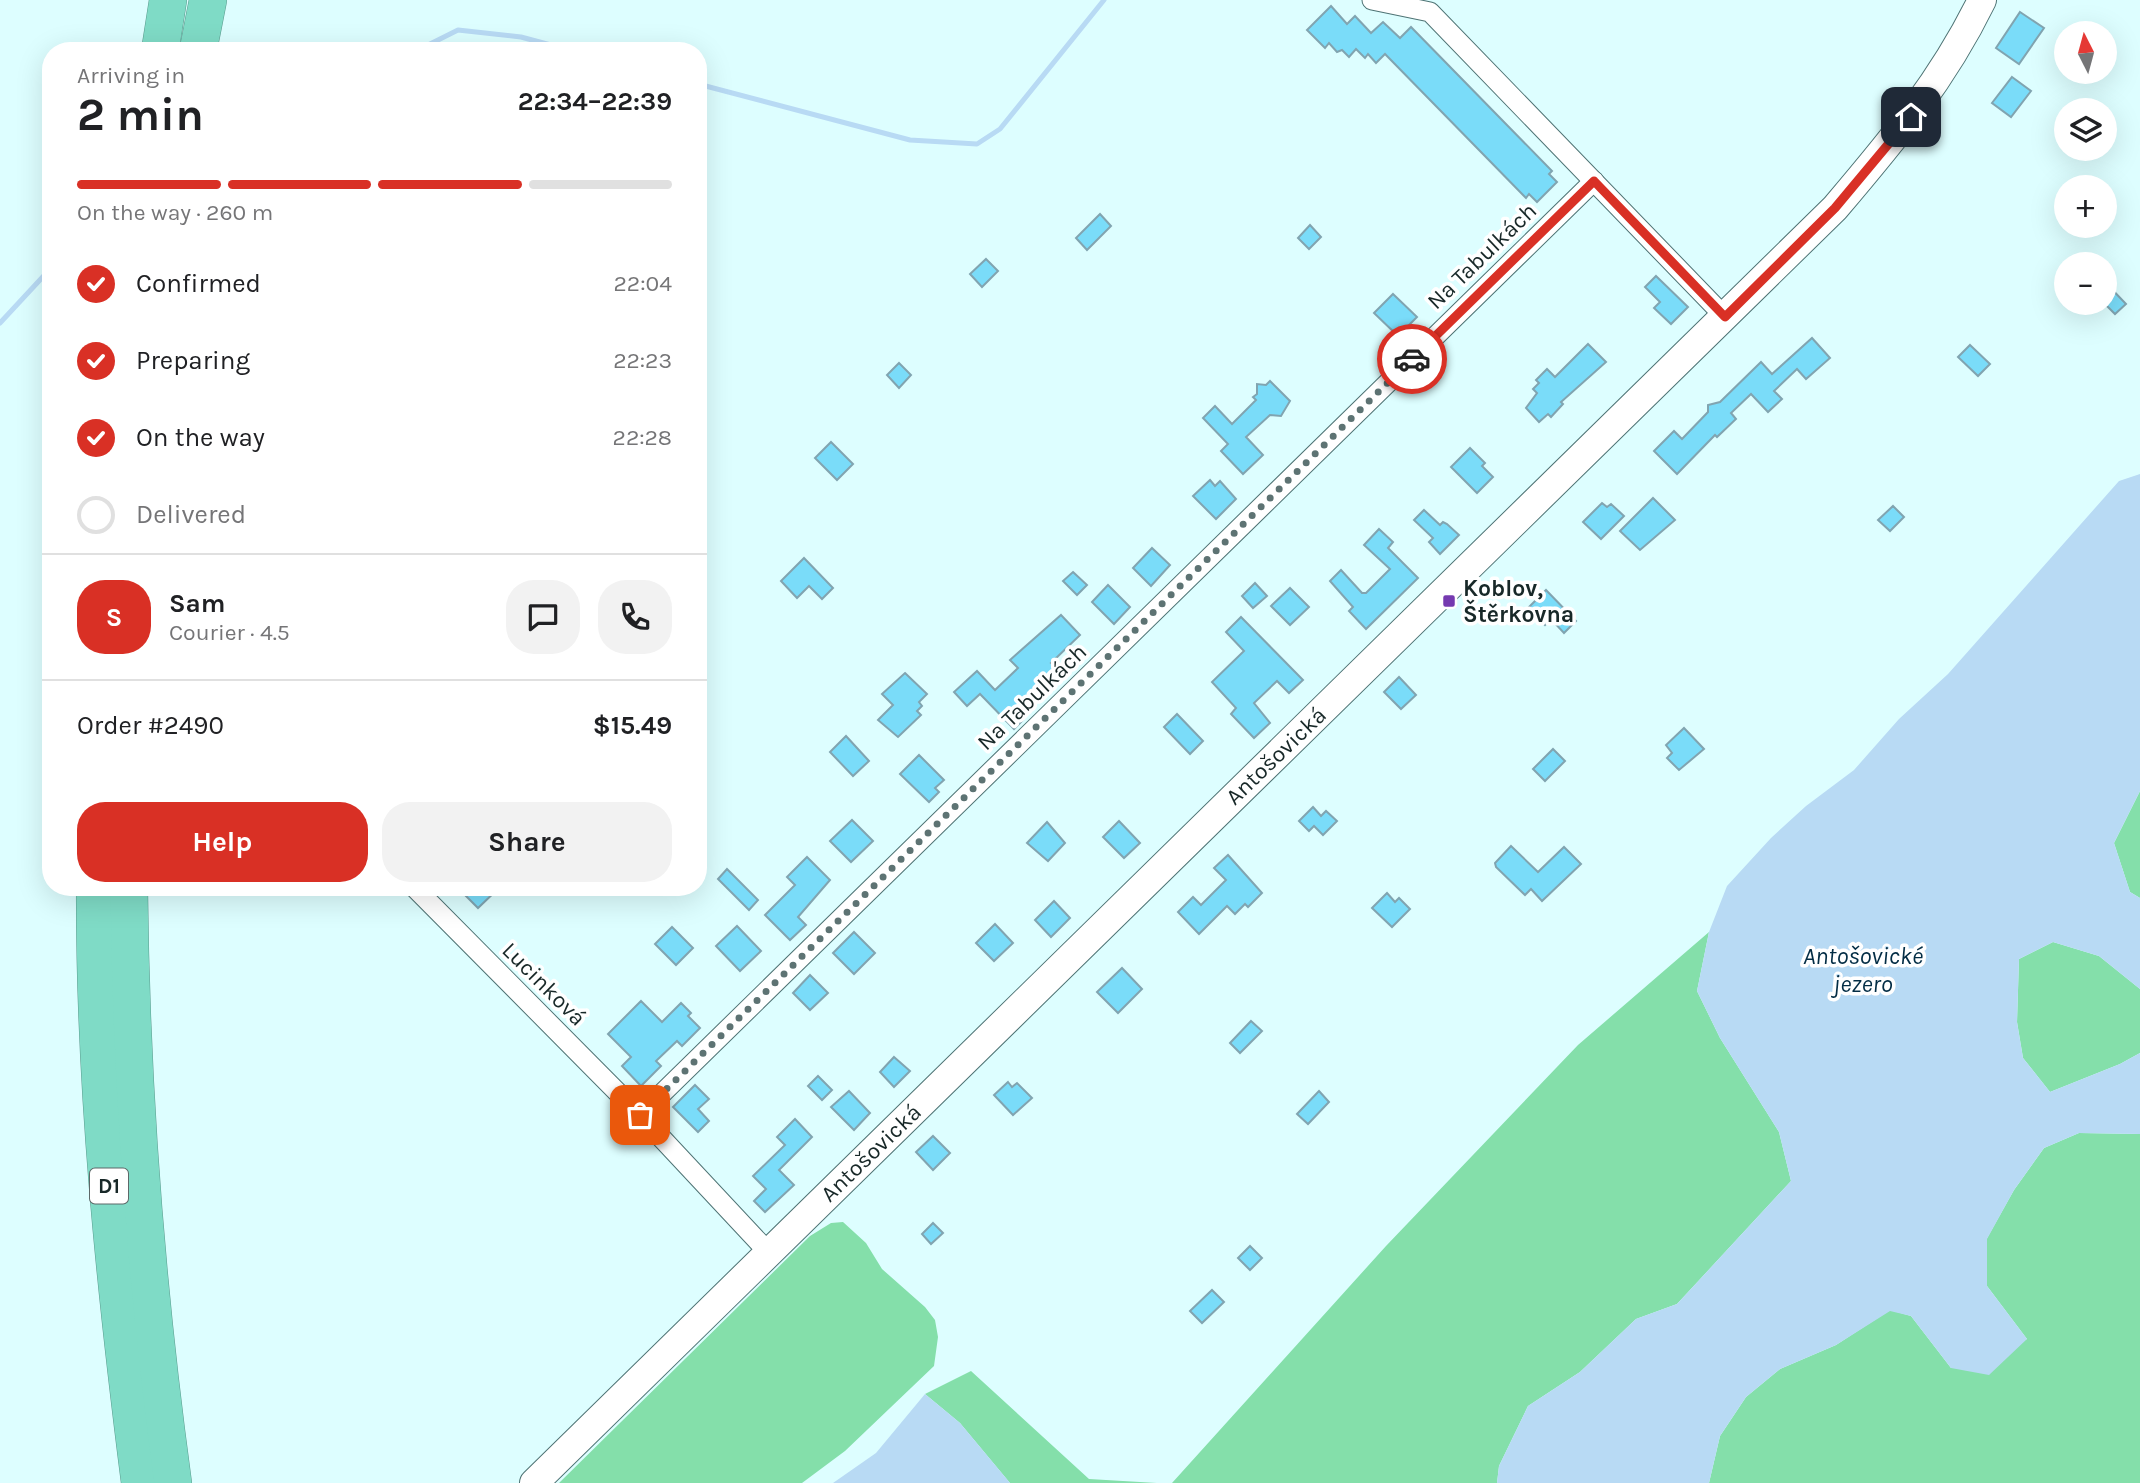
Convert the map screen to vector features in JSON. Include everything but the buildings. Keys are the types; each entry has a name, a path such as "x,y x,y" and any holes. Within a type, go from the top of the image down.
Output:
{"highway":[{"path":"161,42 168,0"},
{"path":"200,42 208,0"},
{"name":"D1","path":"95,896 102,1084 112,1229 140,1483"},
{"name":"D1","path":"129,896 135,1082 145,1244 173,1483"}],"street":[{"path":"1372,0 1430,12 1725,317"},
{"name":"Antošovická","path":"534,1483 1835,208 1911,117 1960,45 1982,0"},
{"name":"Na Tabulkách","path":"640,1115 1594,181"},
{"name":"Lucinková","path":"423,896 640,1115"},
{"path":"640,1115 769,1253"}],"green space":[{"path":"2140,791 2140,898 2130,892 2114,843"},
{"path":"1709,932 1697,991 1720,1038 1779,1132 1791,1181 1677,1304 1636,1319 1580,1372 1528,1406 1499,1466 1497,1483 1172,1483 1386,1246 1578,1045"},
{"path":"2053,942 2099,956 2140,989 2140,1053 2120,1064 2050,1092 2023,1058 2017,1022 2019,959"},
{"path":"2079,1133 2140,1134 2140,1483 1709,1483 1720,1436 1746,1397 1780,1369 1836,1345 1890,1310 1911,1316 1951,1368 2027,1339 1987,1286 1986,1240 2014,1190 2044,1148"},
{"path":"843,1222 866,1243 882,1269 925,1307 935,1320 938,1337 934,1366 845,1451 802,1483 559,1483 810,1236 831,1223"},
{"path":"971,1371 1089,1479 1157,1483 1010,1483 960,1423 925,1394"}],"water":[{"name":"Antošovické jezero","path":"2140,474 2140,791 2114,843 2130,892 2140,898 2140,989 2099,956 2053,942 2019,959 2017,1022 2023,1058 2050,1092 2120,1064 2140,1053 2140,1134 2079,1133 2044,1148 2014,1190 1987,1239 1987,1286 2027,1339 1989,1375 1951,1368 1911,1316 1890,1311 1836,1345 1780,1369 1746,1397 1720,1436 1709,1483 1497,1483 1499,1466 1528,1406 1580,1372 1636,1319 1677,1304 1791,1181 1779,1132 1720,1038 1697,991 1709,932 1727,886 1771,838 1806,806 1854,770 1899,719 1948,674 2119,481"},
{"path":"925,1394 960,1423 1010,1483 833,1483 876,1453"}],"waterway":[{"path":"707,86 910,140 977,144 1000,129 1104,0"},
{"path":"434,42 458,30 521,37 540,42"},
{"path":"0,323 42,278"}],"way so far":[{"path":"640,1115 1412,359"}],"place":[{"name":"Koblov, Štěrkovna","path":"1449,601"}],"route":[{"path":"1412,359 1594,181 1725,317 1835,208 1911,117"}]}
